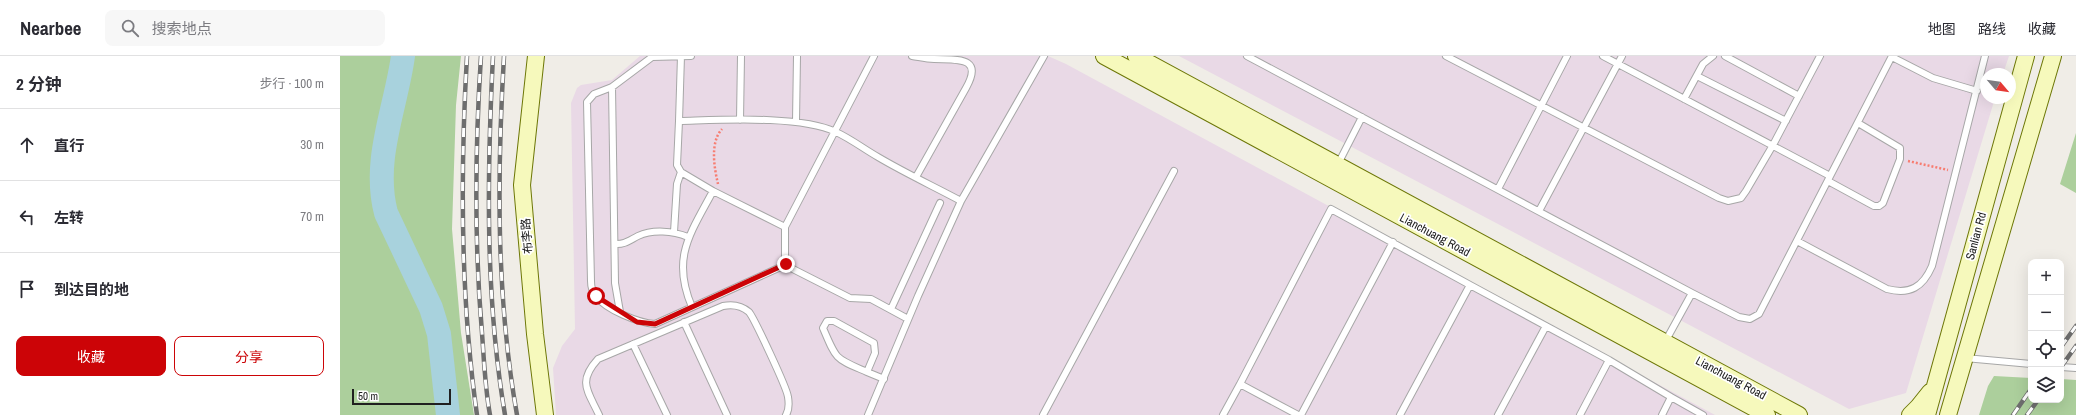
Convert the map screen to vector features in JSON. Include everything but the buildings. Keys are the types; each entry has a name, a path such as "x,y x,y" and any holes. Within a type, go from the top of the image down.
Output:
{"street":[{"name":"布李路","path":"536,56 522,185 535,334 545,415"},
{"name":"Lianchuang Road","path":"1104,56 1334,172 1665,343 1799,415"},
{"name":"Lianchuang Road","path":"1136,56 1334,172 1767,415"},
{"name":"Sanlian Rd","path":"1927,415 2026,56"},
{"path":"1948,415 2053,56"},
{"path":"1910,415 1928,394 1938,376"}],"lane":[{"path":"681,56 677,165 681,172 713,191 785,227"},
{"path":"691,56 652,57 612,88 590,97 586,108 592,289 596,296 637,322 655,324 786,264"},
{"path":"737,120 741,56"},
{"path":"796,122 797,56"},
{"path":"786,264 785,227 836,132 874,56"},
{"path":"912,56 933,59 964,58 969,62 971,70 971,78 966,88 916,177"},
{"path":"868,415 908,319 961,201 1044,56"},
{"path":"1247,56 1692,293 1740,317 1750,319 1759,314 1892,57 1932,78 1977,90"},
{"path":"1446,56 1719,198 1728,201 1741,198 1773,145 1820,56"},
{"path":"1498,189 1567,56"},
{"path":"1602,56 1773,145 1874,206 1879,206 1886,196 1900,159 1900,148 1896,144 1858,123"},
{"path":"1539,211 1622,56"},
{"path":"1684,99 1702,64 1713,56"},
{"path":"1725,56 1799,96"},
{"path":"1797,241 1888,289 1898,292 1910,290 1920,285 1927,278 1932,266 1985,56"},
{"path":"1696,76 1786,121"},
{"path":"612,88 615,283 620,312"},
{"path":"1334,172 1362,117"},
{"path":"679,121 737,120 796,122 816,126 836,132 878,158 961,201"},
{"path":"1043,415 1174,171"},
{"path":"674,232 677,184 681,172"},
{"path":"692,307 684,290 682,265 688,237 713,191"},
{"path":"891,309 940,203"},
{"path":"1223,415 1331,209 1609,360 1703,415"},
{"path":"615,244 626,243 647,233 674,232 688,237"},
{"path":"1301,415 1393,242"},
{"path":"786,264 850,298 871,299 908,319"},
{"path":"1400,415 1470,285"},
{"path":"1665,343 1692,293"},
{"path":"599,415 585,385 587,374 598,359 723,306 740,306 753,318 788,396 789,410 786,415"},
{"path":"867,372 875,353 874,343 834,321 827,321 824,328 834,355 844,362 867,372 884,379"},
{"path":"684,322 727,415"},
{"path":"1498,415 1546,326"},
{"path":"633,344 667,415"},
{"path":"1965,358 2028,364"},
{"path":"1580,415 1609,360"},
{"path":"2064,367 2076,368"},
{"path":"1240,384 1298,415"},
{"path":"1662,415 1671,397"}],"path":[{"path":"723,196 717,183 714,164 716,142 719,132 737,120"},
{"path":"1900,159 1956,172"}],"shaded area":[{"path":"640,56 1048,56 1066,64 1715,415 556,415 553,368 562,346 575,329 571,103 577,88 581,85 612,80"},
{"path":"1179,56 2009,56 2005,68 1980,68 1980,104 1993,104 1906,393 1849,409"}],"green space":[{"path":"340,56 461,56 456,105 452,229 461,333 474,415 340,415"},
{"path":"2076,133 2076,193 2060,184"},
{"path":"1994,376 2028,378 2028,403 2064,403 2064,379 2076,380 2076,415 1979,415 1988,386"}],"waterway":[{"path":"403,56 383,154 382,193 386,213 431,308 439,334 448,415"}],"railway":[{"path":"467,56 463,146 463,236 467,326 477,415"},
{"path":"481,56 476,195 479,298 490,415"},
{"path":"493,56 489,236 498,371 505,415"},
{"path":"504,56 500,146 500,236 505,326 517,415"},
{"path":"2064,343 2076,326"},
{"path":"2064,363 2076,346"},
{"path":"2013,415 2028,393"},
{"path":"2027,415 2036,403"}],"route":[{"path":"596,296 604,303 637,322 655,324 786,264"}]}
